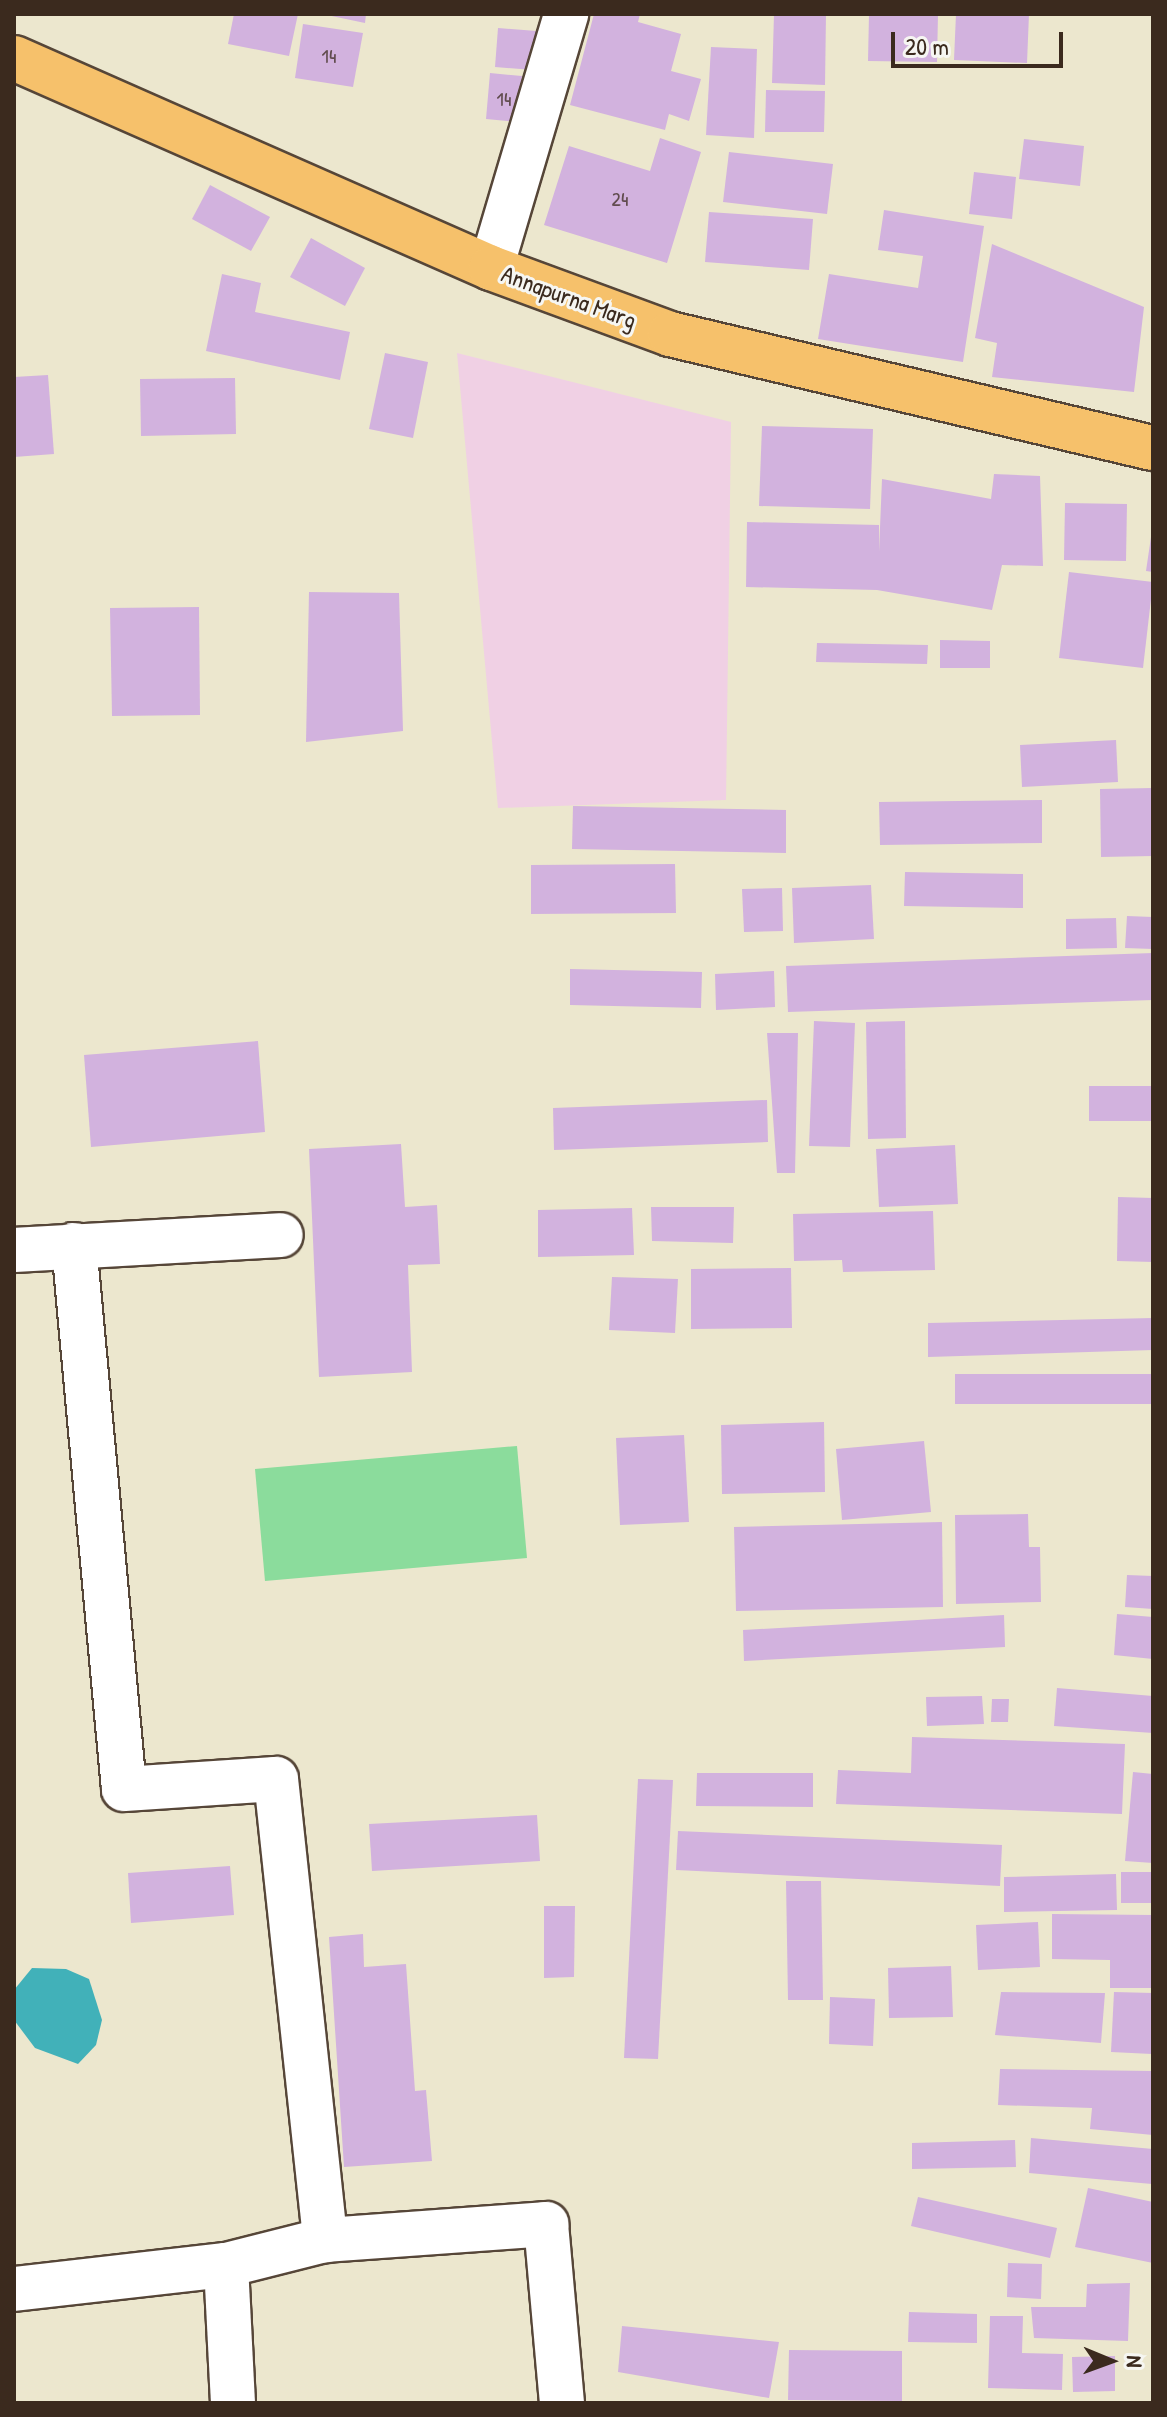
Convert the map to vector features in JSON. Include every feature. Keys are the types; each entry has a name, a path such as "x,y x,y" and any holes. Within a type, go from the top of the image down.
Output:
{"main road":[{"name":"Annapurna Marg","path":"14,58 491,268 670,334 1153,448"}],"street":[{"path":"491,268 566,14"},
{"path":"14,1250 281,1235"},
{"path":"74,1245 124,1789 276,1779 325,2240"},
{"path":"14,2289 226,2265 325,2240 546,2224 562,2403"},
{"path":"226,2265 233,2403"}],"shaded area":[{"path":"457,353 731,422 726,800 498,808"}],"green space":[{"path":"517,1446 527,1558 265,1581 255,1469"}],"water":[{"path":"32,1968 66,1969 89,1979 102,2020 96,2045 78,2064 35,2048 14,2020 14,1990"}],"building":[{"path":"234,14 298,14 289,56 228,44"},
{"path":"322,14 366,14 365,23"},
{"path":"594,14 640,14 638,22 681,34 671,71 701,79 689,121 669,114 665,130 570,105"},
{"path":"774,14 826,14 825,85 772,83"},
{"path":"869,14 938,14 937,62 868,61"},
{"path":"956,14 1029,14 1027,63 954,60"},
{"path":"303,24 363,33 353,87 295,78"},
{"path":"498,28 549,32 546,71 495,67"},
{"path":"711,47 757,49 754,138 706,135"},
{"path":"490,73 522,76 519,122 486,119"},
{"path":"766,90 825,91 824,132 765,132"},
{"path":"660,138 701,152 667,263 544,225 569,146 650,171"},
{"path":"1024,139 1084,146 1080,186 1019,179"},
{"path":"729,152 833,164 827,214 723,202"},
{"path":"974,172 1016,177 1012,219 969,214"},
{"path":"210,185 270,217 251,251 192,219"},
{"path":"884,210 984,226 963,362 818,339 829,274 918,288 923,256 878,250"},
{"path":"709,212 813,219 809,270 705,262"},
{"path":"311,238 365,268 345,306 290,277"},
{"path":"992,244 1144,307 1134,392 992,377 997,343 975,338"},
{"path":"222,274 261,283 255,312 350,332 340,380 206,351"},
{"path":"385,353 428,362 413,438 369,429"},
{"path":"48,375 54,454 14,457 14,377"},
{"path":"235,378 236,434 141,436 140,379"},
{"path":"762,426 873,429 870,509 759,506"},
{"path":"994,474 1040,476 1043,566 1002,565 992,610 877,590 746,587 747,522 879,525 879,552 882,479 991,499"},
{"path":"1065,503 1127,504 1126,561 1064,560"},
{"path":"1153,537 1153,572 1146,571"},
{"path":"1069,572 1153,582 1143,668 1059,658"},
{"path":"309,592 399,593 403,731 306,742"},
{"path":"199,607 200,715 112,716 110,608"},
{"path":"940,640 990,641 990,668 940,668"},
{"path":"817,643 928,645 927,664 816,662"},
{"path":"1116,740 1118,782 1022,787 1020,745"},
{"path":"1153,788 1153,856 1101,857 1100,789"},
{"path":"1042,800 1042,843 880,845 879,802"},
{"path":"573,806 786,810 786,853 572,849"},
{"path":"675,864 676,913 531,914 531,865"},
{"path":"905,872 1023,874 1023,908 904,906"},
{"path":"871,885 874,939 794,943 792,888"},
{"path":"782,888 783,931 744,932 742,889"},
{"path":"1127,916 1153,917 1153,949 1125,948"},
{"path":"1116,918 1117,948 1066,949 1066,919"},
{"path":"1153,953 1153,1000 788,1012 786,966"},
{"path":"570,969 702,972 701,1008 570,1005"},
{"path":"774,971 775,1007 716,1010 715,974"},
{"path":"814,1021 855,1023 850,1147 809,1146"},
{"path":"905,1021 906,1138 868,1139 866,1022"},
{"path":"767,1033 798,1033 795,1173 777,1173"},
{"path":"258,1041 265,1132 91,1147 84,1055"},
{"path":"1089,1086 1153,1086 1153,1121 1089,1121"},
{"path":"767,1100 768,1142 554,1150 553,1108"},
{"path":"401,1144 405,1207 437,1205 440,1264 408,1265 412,1372 319,1377 309,1149"},
{"path":"955,1145 958,1204 879,1207 876,1149"},
{"path":"1118,1197 1153,1198 1153,1262 1117,1261"},
{"path":"651,1207 734,1207 733,1243 652,1241"},
{"path":"632,1208 634,1255 538,1257 538,1210"},
{"path":"933,1211 935,1270 843,1272 842,1260 794,1261 793,1214"},
{"path":"791,1268 792,1328 691,1329 691,1269"},
{"path":"612,1277 678,1279 675,1333 609,1330"},
{"path":"1153,1318 1153,1350 928,1357 928,1323"},
{"path":"955,1374 1153,1374 1153,1404 955,1404"},
{"path":"824,1422 825,1492 722,1494 721,1425"},
{"path":"684,1435 689,1522 620,1525 616,1438"},
{"path":"924,1441 931,1512 842,1520 836,1449"},
{"path":"1028,1514 1029,1547 1040,1547 1041,1602 956,1604 955,1515"},
{"path":"942,1522 943,1607 736,1611 734,1527"},
{"path":"1127,1575 1153,1576 1153,1609 1125,1607"},
{"path":"1117,1614 1153,1617 1153,1659 1114,1655"},
{"path":"1004,1615 1005,1647 744,1661 743,1630"},
{"path":"1057,1688 1153,1696 1153,1733 1054,1726"},
{"path":"982,1696 984,1724 927,1726 926,1697"},
{"path":"992,1699 1009,1699 1008,1722 991,1722"},
{"path":"912,1737 1125,1744 1122,1814 836,1804 838,1770 911,1773"},
{"path":"1133,1772 1153,1774 1153,1863 1125,1861"},
{"path":"697,1773 813,1773 813,1807 696,1806"},
{"path":"638,1779 673,1780 658,2059 624,2058"},
{"path":"537,1815 540,1861 372,1871 369,1824"},
{"path":"678,1831 1002,1845 1000,1886 676,1870"},
{"path":"230,1866 234,1915 131,1923 128,1873"},
{"path":"1121,1872 1153,1872 1153,1903 1121,1903"},
{"path":"1116,1874 1117,1910 1004,1912 1004,1877"},
{"path":"786,1881 821,1881 823,2000 788,2000"},
{"path":"544,1906 575,1906 574,1977 544,1978"},
{"path":"1052,1914 1153,1915 1153,1988 1110,1988 1110,1960 1052,1959"},
{"path":"1038,1922 1040,1967 978,1970 976,1925"},
{"path":"363,1934 364,1967 406,1964 415,2091 426,2090 432,2161 344,2167 329,1937"},
{"path":"951,1966 953,2017 889,2018 888,1968"},
{"path":"1001,1992 1105,1993 1101,2043 995,2035"},
{"path":"1114,1992 1153,1993 1152,2054 1111,2052"},
{"path":"830,1997 875,1999 873,2046 829,2044"},
{"path":"1000,2069 1153,2071 1153,2135 1090,2129 1092,2108 998,2105"},
{"path":"1031,2138 1153,2149 1152,2184 1029,2173"},
{"path":"1015,2140 1016,2167 912,2169 912,2143"},
{"path":"1088,2188 1153,2202 1153,2263 1075,2247"},
{"path":"918,2197 1057,2228 1050,2258 911,2226"},
{"path":"1008,2263 1042,2264 1041,2299 1007,2297"},
{"path":"1130,2283 1128,2341 1034,2338 1031,2307 1086,2307 1087,2284"},
{"path":"909,2312 977,2314 977,2343 908,2342"},
{"path":"990,2316 1023,2316 1022,2353 1063,2354 1062,2390 988,2388"},
{"path":"622,2326 779,2342 769,2398 618,2372"},
{"path":"789,2350 902,2351 902,2401 788,2400"},
{"path":"1115,2356 1115,2391 1073,2392 1072,2357"}]}
